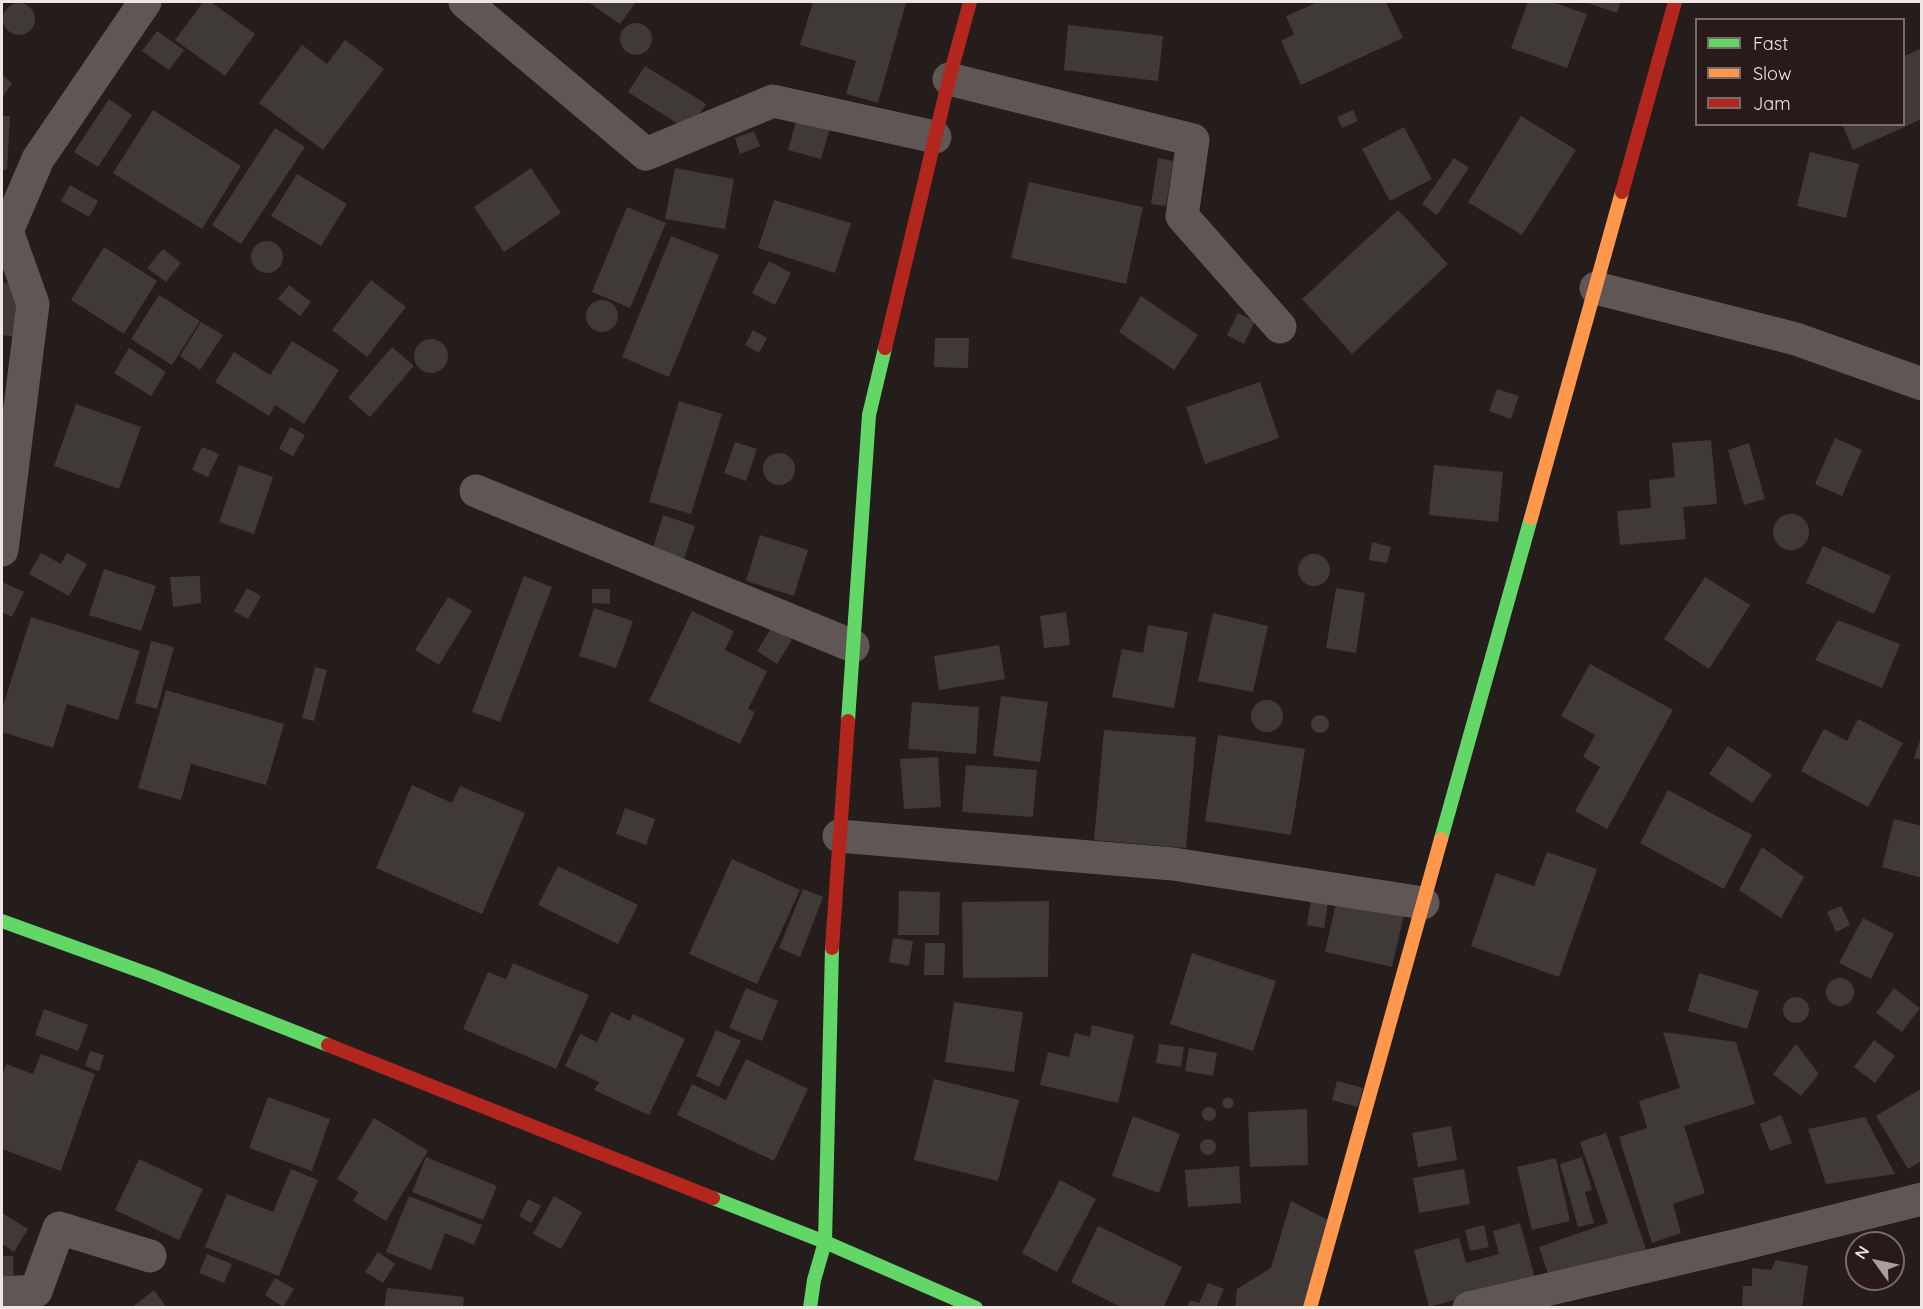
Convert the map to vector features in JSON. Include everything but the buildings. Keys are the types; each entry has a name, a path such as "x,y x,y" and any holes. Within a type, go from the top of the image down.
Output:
{"street":[{"path":"2,550 33,304 4,230 38,159 145,2"},
{"path":"465,2 646,154 773,101 935,137"},
{"path":"810,1308 814,1280 825,1242 832,944 869,415 949,78 970,2"},
{"path":"1310,1308 1674,2"},
{"path":"949,78 1193,140 1182,216 1280,327"},
{"path":"1596,288 1796,339 1922,384"},
{"path":"476,491 852,646"},
{"path":"840,836 1173,864 1423,903"},
{"path":"2,921 151,975 825,1242 976,1308"},
{"path":"1469,1308 1731,1247 1922,1199"},
{"path":"2,1293 36,1291 59,1228 150,1256"}],"traffic: fast":[{"path":"848,721 869,415 885,348"},
{"path":"1441,839 1531,518"},
{"path":"2,921 151,975 328,1045"},
{"path":"810,1308 814,1280 825,1242 832,948"},
{"path":"713,1198 825,1242 976,1308"}],"traffic: slow":[{"path":"1531,518 1622,192"},
{"path":"1310,1308 1441,839"}],"traffic: jam":[{"path":"885,348 949,79 970,2"},
{"path":"1622,192 1675,2"},
{"path":"832,948 848,721"},
{"path":"328,1045 713,1198"}]}
